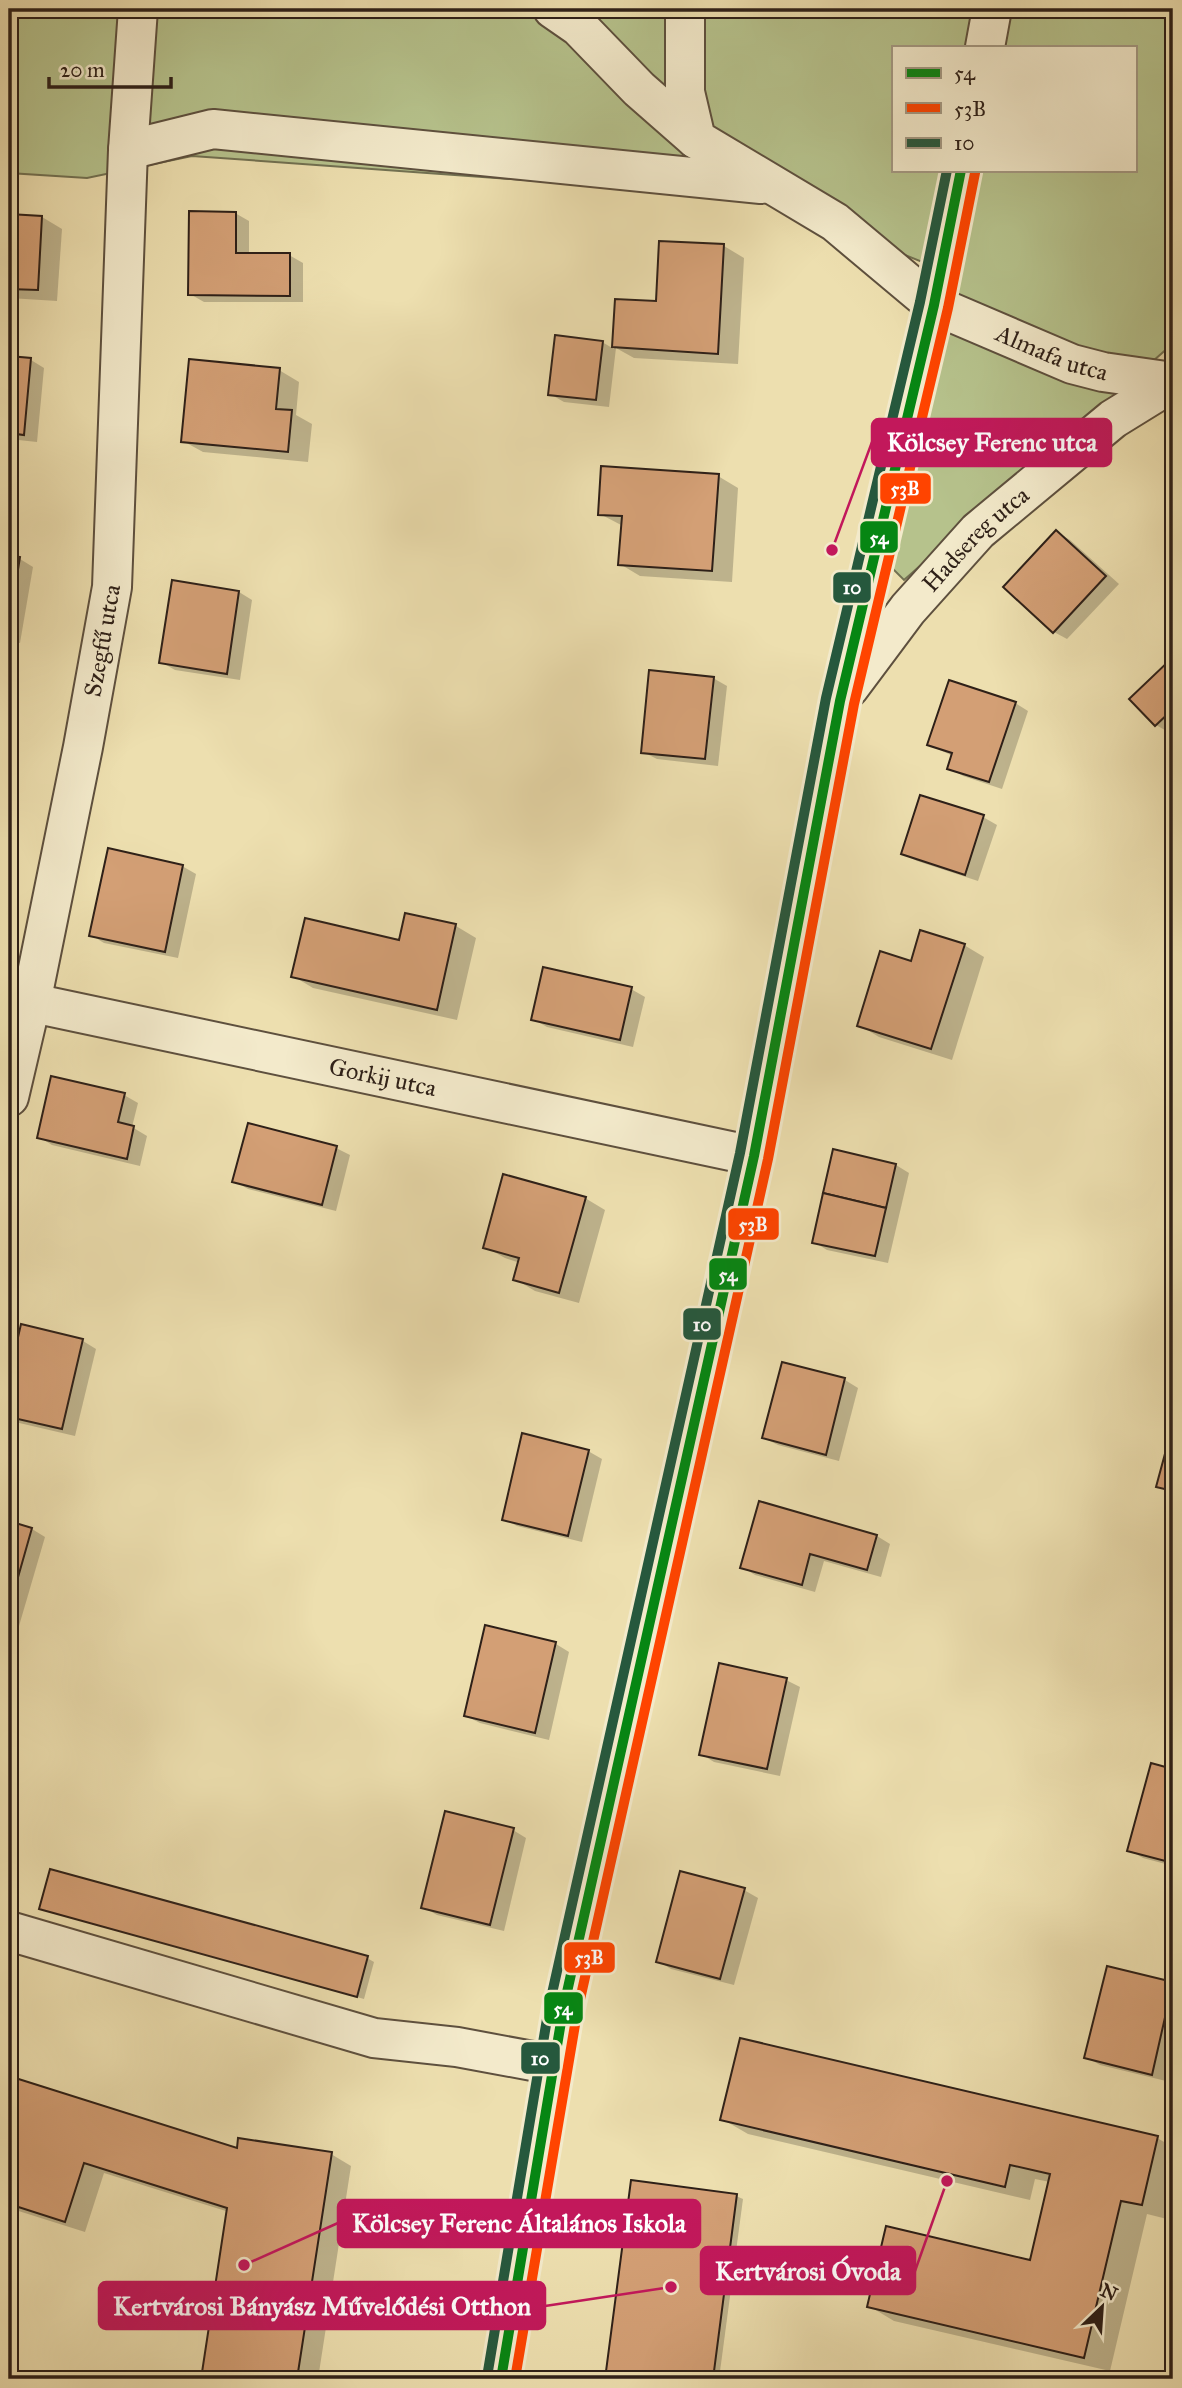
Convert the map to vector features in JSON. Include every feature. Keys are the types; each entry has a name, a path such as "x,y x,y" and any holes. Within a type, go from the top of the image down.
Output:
{"street":[{"name":"Szegfű utca","path":"9,1097 20,1000 83,747 112,587 128,163 138,9"},
{"name":"Almafa utca","path":"553,9 579,27 639,89 696,139 835,222 934,305 1072,364 1103,372 1173,382"},
{"path":"685,9 685,92 696,139"},
{"path":"985,46 992,9"},
{"path":"128,163 213,129 771,186"},
{"name":"Hadsereg utca","path":"501,2379 563,2010 754,1156 840,701 934,305 961,172"},
{"name":"Hadsereg utca","path":"840,701 908,608 978,531 1113,419 1173,382"},
{"name":"Gorkij utca","path":"20,1000 754,1156"},
{"path":"9,1931 374,2038 457,2047 554,2065"}],"green space":[{"path":"9,9 1173,9 1173,346 904,580 889,565 960,277 760,197 192,156 87,178 9,173"}],"building":[{"path":"189,211 236,212 236,253 290,253 290,296 188,295"},
{"path":"9,214 42,216 38,290 9,289"},
{"path":"659,241 724,244 718,354 612,347 615,299 656,301"},
{"path":"555,335 603,341 596,400 548,395"},
{"path":"9,356 31,358 24,435 9,433"},
{"path":"189,359 280,368 276,409 292,410 288,452 181,442"},
{"path":"601,466 719,474 712,571 618,565 622,516 598,515"},
{"path":"1056,530 1106,576 1053,633 1003,587"},
{"path":"9,555 20,557 9,625"},
{"path":"172,580 239,591 227,674 159,663"},
{"path":"1173,657 1173,709 1155,726 1129,699"},
{"path":"649,670 714,677 705,759 641,753"},
{"path":"949,680 1016,702 989,782 947,769 952,753 927,745"},
{"path":"920,795 984,815 965,875 901,854"},
{"path":"108,848 183,865 165,952 89,936"},
{"path":"405,913 456,924 437,1010 291,977 305,918 399,940"},
{"path":"920,930 965,944 931,1049 857,1026 880,951 911,961"},
{"path":"543,967 632,987 620,1040 531,1020"},
{"path":"51,1076 125,1093 118,1122 134,1126 127,1159 37,1138"},
{"path":"248,1123 337,1146 322,1205 232,1182"},
{"path":"833,1149 896,1164 886,1208 823,1193"},
{"path":"503,1174 586,1197 559,1293 513,1280 519,1258 483,1248"},
{"path":"823,1193 886,1208 875,1256 812,1243"},
{"path":"21,1324 83,1339 62,1429 9,1417 9,1377"},
{"path":"782,1362 845,1378 826,1455 762,1438"},
{"path":"522,1433 589,1450 568,1536 502,1520"},
{"path":"1166,1450 1173,1452 1173,1491 1156,1487"},
{"path":"759,1501 877,1535 867,1570 810,1554 802,1585 740,1568"},
{"path":"9,1521 32,1528 9,1609"},
{"path":"485,1625 556,1642 535,1733 464,1716"},
{"path":"719,1663 787,1678 767,1769 699,1755"},
{"path":"1151,1763 1173,1769 1173,1863 1127,1851"},
{"path":"445,1811 514,1828 490,1925 421,1908"},
{"path":"50,1869 368,1956 357,1997 39,1909"},
{"path":"680,1871 745,1888 720,1979 656,1962"},
{"path":"1107,1966 1173,1982 1152,2075 1084,2058"},
{"path":"740,2038 1158,2136 1142,2205 1121,2201 1084,2358 867,2307 886,2226 1030,2260 1050,2174 1010,2165 1005,2187 720,2120"},
{"path":"9,2076 237,2148 238,2138 332,2152 297,2379 201,2379 227,2208 84,2163 65,2222 9,2204"},
{"path":"631,2180 737,2194 713,2379 605,2379"}],"transit line":[{"name":"10","path":"487,2377 549,2007 740,1153 826,698 920,302 947,172"},
{"name":"54","path":"501,2379 563,2010 754,1156 840,701 934,305 961,172"},
{"name":"53B","path":"515,2379 577,2013 768,1159 854,704 948,308 975,173"}],"place":[{"name":"Kölcsey Ferenc utca","path":"832,550"},
{"name":"Kertvárosi Óvoda","path":"947,2181"},
{"name":"Kölcsey Ferenc Általános Iskola","path":"244,2265"},
{"name":"Kertvárosi Bányász Művelődési Otthon","path":"671,2287"}]}
